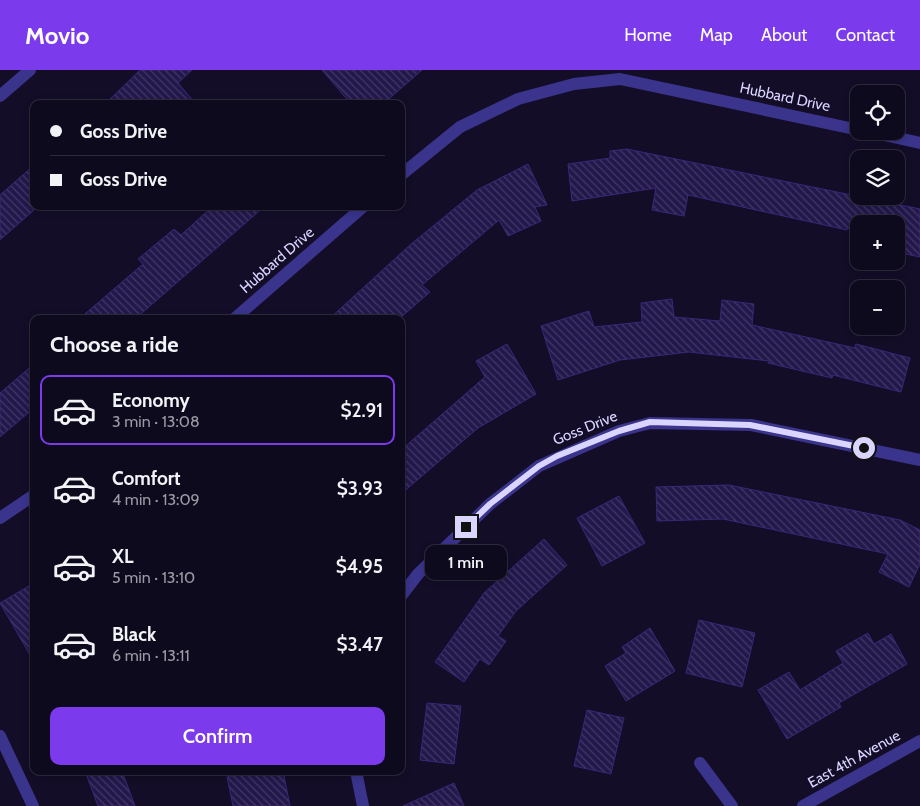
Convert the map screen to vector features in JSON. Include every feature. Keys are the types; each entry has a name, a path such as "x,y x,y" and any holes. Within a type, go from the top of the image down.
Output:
{"street":[{"path":"0,96 30,70"},
{"name":"Hubbard Drive","path":"405,172 460,127 518,99 574,84 620,79 850,128"},
{"path":"905,140 920,143"},
{"name":"Hubbard Drive","path":"239,315 359,210"},
{"name":"Goss Drive","path":"405,591 418,574 490,504 539,466 557,456 619,431 650,422 750,425 920,460"},
{"path":"0,518 30,498"},
{"path":"0,736 33,806"},
{"name":"East 4th Avenue","path":"803,806 920,741"},
{"path":"700,763 732,806"},
{"path":"357,775 363,806"}],"building":[{"path":"140,70 192,70 178,83 193,100 109,100"},
{"path":"322,70 422,70 388,100 348,100"},
{"path":"627,149 850,195 850,205 900,205 920,209 920,257 905,254 905,215 850,215 850,229 847,228 847,230 688,195 684,216 652,210 656,188 572,201 568,164 610,158 610,151"},
{"path":"528,164 547,205 535,207 541,221 508,236 499,220 422,285 430,292 404,315 333,315 410,245 477,190"},
{"path":"30,169 30,210 34,210 0,240 0,195"},
{"path":"209,210 260,210 140,315 84,315 143,264 138,259 174,229 181,235"},
{"path":"672,299 674,317 720,321 722,300 754,304 752,325 855,348 856,344 910,358 901,392 833,375 832,378 768,363 769,361 689,352 620,360 558,380 541,326 589,311 594,327 642,322 641,303"},
{"path":"507,344 536,394 478,428 405,491 405,447 485,377 476,361"},
{"path":"30,367 30,411 0,437 0,393"},
{"path":"729,485 900,520 920,530 920,564 909,587 879,572 888,554 723,519 657,521 656,487"},
{"path":"619,496 645,543 602,566 577,518"},
{"path":"544,539 567,565 516,611 498,636 506,641 489,665 480,659 464,682 435,662 484,593"},
{"path":"30,585 30,655 0,603"},
{"path":"699,620 755,633 742,687 686,673"},
{"path":"650,628 675,671 626,701 605,666 626,653 622,647"},
{"path":"868,633 874,644 891,634 907,664 839,703 841,707 787,739 758,690 789,672 800,690 843,663 836,651"},
{"path":"427,703 461,706 454,764 420,760"},
{"path":"587,710 624,718 611,774 574,766"},
{"path":"86,775 123,775 135,806 98,806"},
{"path":"235,775 284,775 290,806 233,806 227,777"},
{"path":"454,783 464,806 403,806"}],"route":[{"path":"466,527 490,504 539,466 557,456 619,431 650,422 728,422 864,448"}]}
